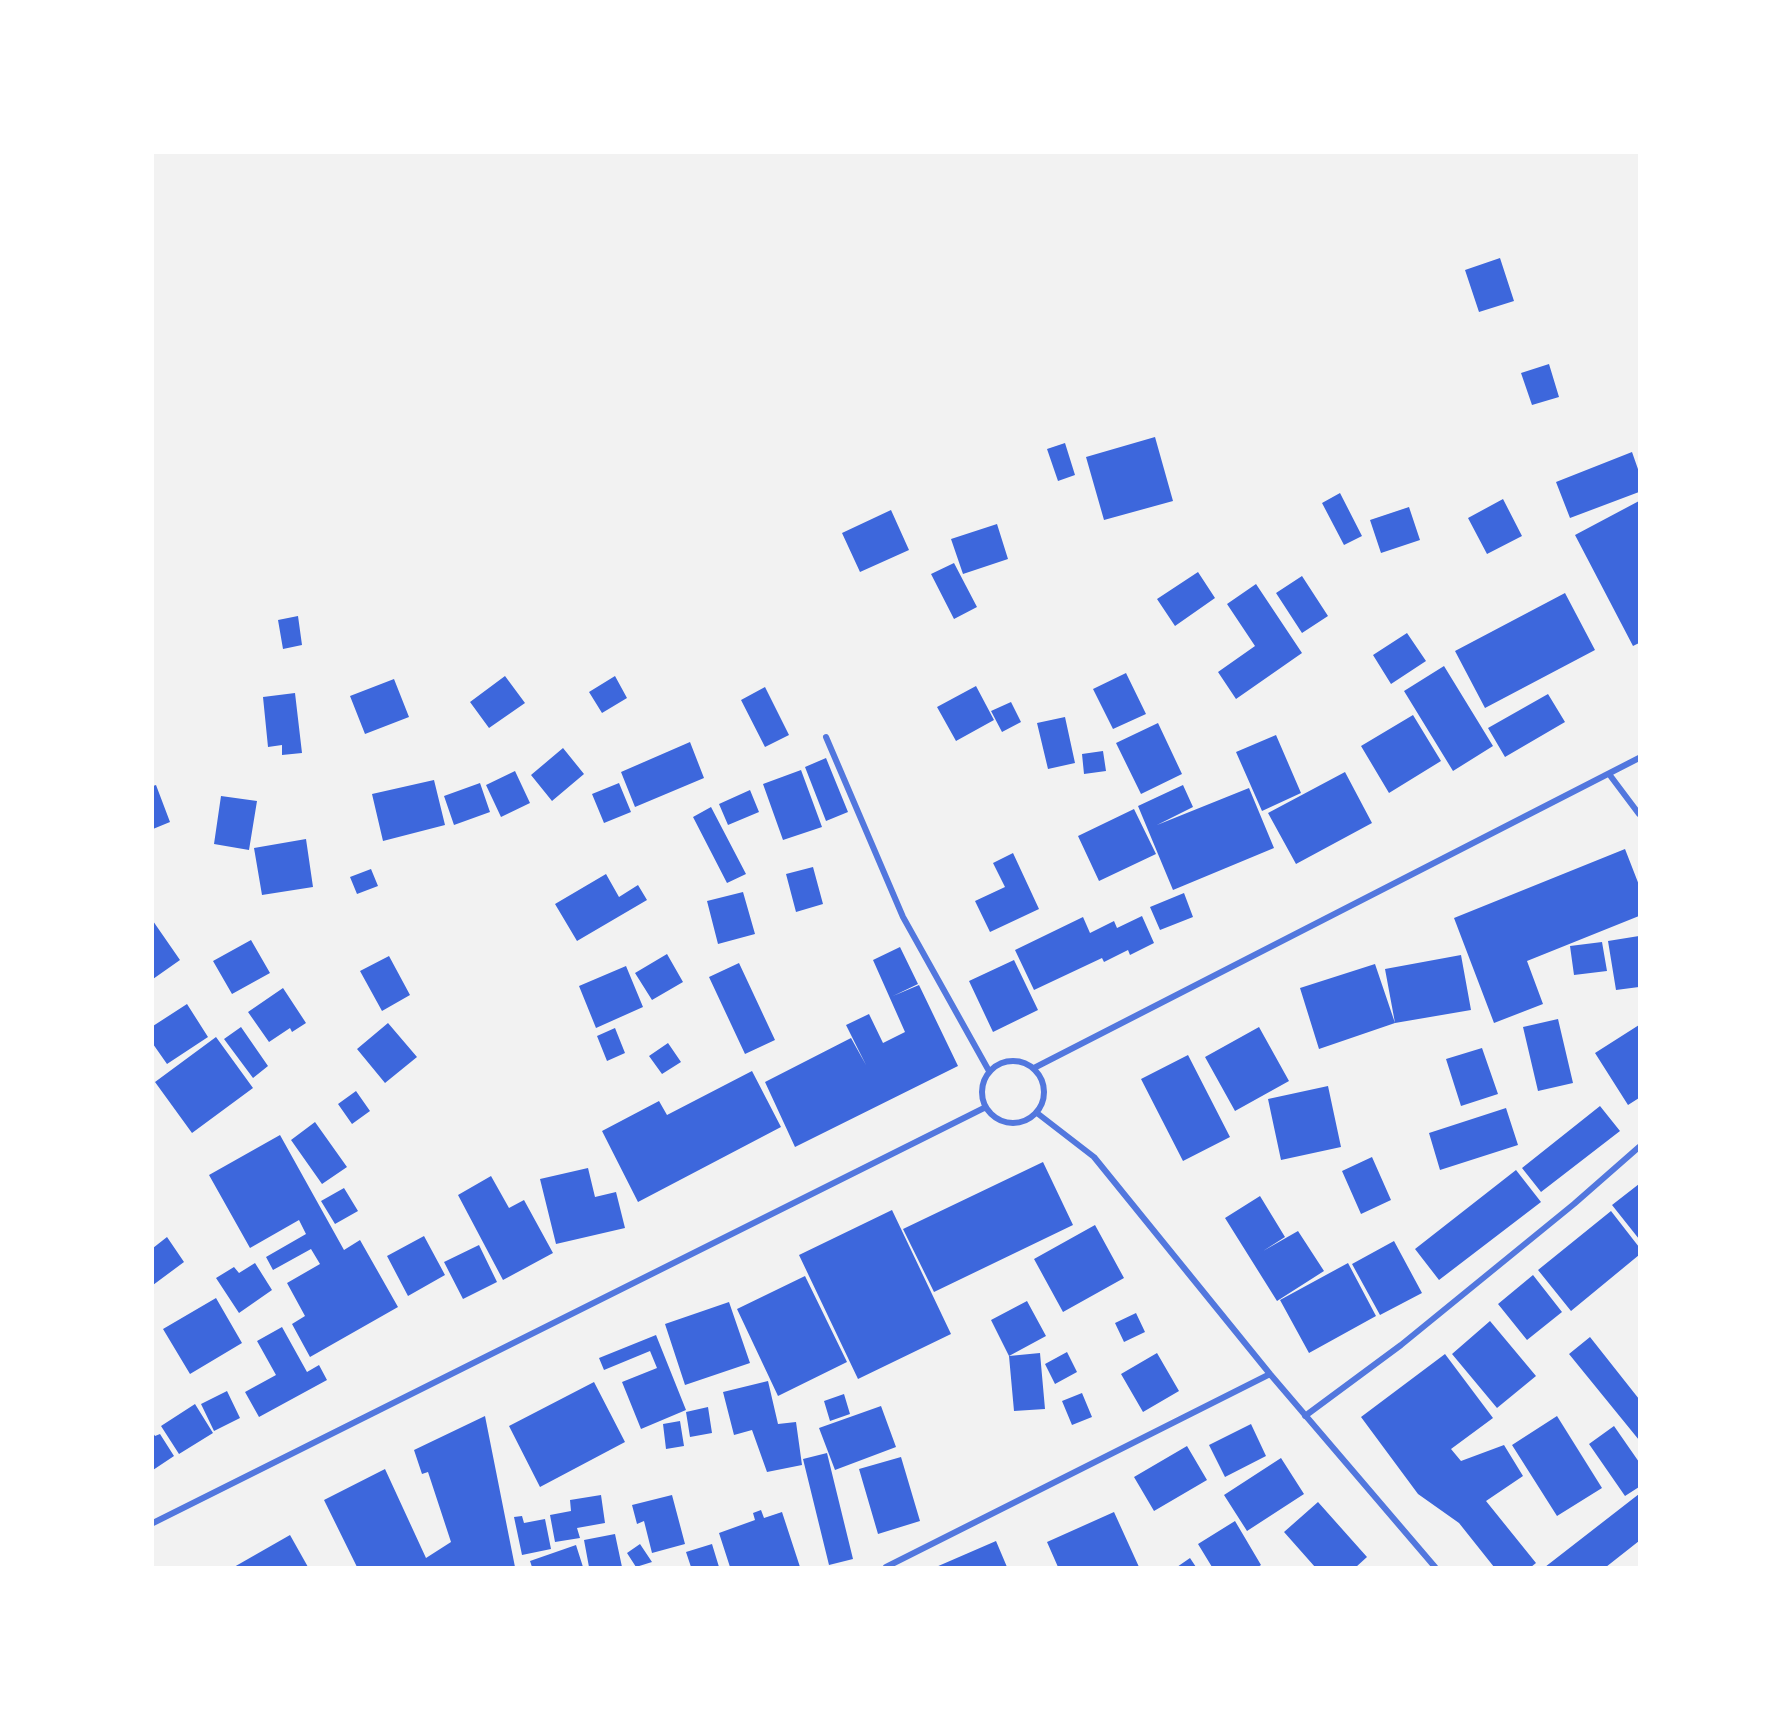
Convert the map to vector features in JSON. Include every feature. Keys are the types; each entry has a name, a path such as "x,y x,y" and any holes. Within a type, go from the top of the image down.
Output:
{"street":[{"path":"826,737 903,916 989,1071"},
{"path":"1034,1068 1639,758"},
{"path":"1609,774 1639,814"},
{"path":"1011,1060 1023,1061 1034,1068 1041,1077 1044,1089 1043,1102 1037,1113 1028,1120 1016,1124 998,1119 986,1107 981,1095 983,1082 989,1071 999,1063 1011,1060"},
{"path":"153,1523 986,1107"},
{"path":"1037,1113 1094,1157 1270,1374 1435,1567"},
{"path":"1305,1416 1401,1345 1574,1204 1639,1147"},
{"path":"886,1567 1270,1374"}],"building":[{"path":"1500,258 1514,301 1479,312 1465,270"},
{"path":"1549,364 1559,397 1532,405 1521,373"},
{"path":"1155,437 1173,501 1104,520 1086,457"},
{"path":"1065,443 1075,475 1058,481 1047,449"},
{"path":"1632,452 1639,472 1639,492 1570,518 1556,482"},
{"path":"1340,493 1362,536 1344,545 1322,503"},
{"path":"1503,499 1522,536 1487,554 1468,518"},
{"path":"1639,501 1639,643 1633,646 1575,535"},
{"path":"1409,507 1420,540 1381,553 1370,520"},
{"path":"891,510 909,550 860,572 842,533"},
{"path":"997,524 1008,559 963,574 951,539"},
{"path":"954,563 977,607 954,619 931,574"},
{"path":"1198,572 1215,598 1175,626 1157,599"},
{"path":"1302,576 1328,616 1302,633 1276,593"},
{"path":"1256,584 1302,653 1236,699 1218,672 1255,646 1227,604"},
{"path":"1565,593 1595,650 1485,708 1455,651"},
{"path":"298,616 302,645 283,649 278,620"},
{"path":"1407,633 1426,661 1391,684 1373,655"},
{"path":"1444,666 1493,746 1453,771 1404,691"},
{"path":"1126,673 1146,714 1113,729 1093,689"},
{"path":"505,676 525,703 489,728 470,702"},
{"path":"615,676 627,698 602,713 589,692"},
{"path":"394,679 409,717 365,734 350,696"},
{"path":"976,686 994,720 956,741 937,707"},
{"path":"765,687 789,735 765,747 741,700"},
{"path":"295,693 302,753 282,755 282,745 268,747 263,697"},
{"path":"1548,694 1565,722 1505,757 1488,728"},
{"path":"1011,702 1021,722 1002,732 991,711"},
{"path":"1413,715 1441,761 1389,793 1361,746"},
{"path":"1065,717 1075,763 1048,769 1037,723"},
{"path":"1158,723 1182,774 1141,794 1116,743"},
{"path":"1276,735 1301,793 1262,811 1236,752"},
{"path":"690,742 704,778 635,807 621,772"},
{"path":"563,748 584,774 552,801 531,775"},
{"path":"1103,751 1106,771 1084,774 1082,754"},
{"path":"826,758 848,812 826,821 805,767"},
{"path":"801,770 822,827 783,840 763,784"},
{"path":"515,771 530,803 501,817 486,785"},
{"path":"1345,772 1372,823 1296,864 1268,813"},
{"path":"434,780 445,825 383,841 372,794"},
{"path":"480,783 490,812 454,825 444,796"},
{"path":"619,783 631,812 604,823 592,794"},
{"path":"156,785 170,822 153,829 153,786"},
{"path":"1183,785 1193,807 1157,825 1249,788 1274,848 1173,890 1138,806"},
{"path":"750,790 759,812 728,825 719,804"},
{"path":"221,796 257,801 249,850 214,844"},
{"path":"711,807 746,874 727,883 693,817"},
{"path":"1134,809 1156,854 1099,881 1078,836"},
{"path":"306,839 313,887 262,895 254,848"},
{"path":"1625,849 1639,885 1639,916 1527,961 1543,1004 1494,1023 1454,918"},
{"path":"1013,853 1039,909 990,932 975,901 1005,887 993,863"},
{"path":"813,867 823,904 796,912 786,874"},
{"path":"371,869 378,886 357,894 350,877"},
{"path":"606,874 619,897 638,885 647,900 577,941 555,904"},
{"path":"743,892 755,934 718,944 707,901"},
{"path":"1184,893 1193,917 1160,930 1150,907"},
{"path":"1142,916 1154,943 1130,955 1128,950 1104,962 1102,958 1034,990 1015,950 1083,917 1090,933 1114,921 1117,928"},
{"path":"153,921 180,960 153,979"},
{"path":"1639,936 1639,987 1616,990 1608,941"},
{"path":"251,940 270,973 232,994 213,961"},
{"path":"1602,942 1607,971 1574,975 1570,946"},
{"path":"900,947 918,984 893,996 919,985 958,1066 795,1147 765,1082 851,1038 866,1065 846,1025 869,1014 883,1043 905,1032 873,960"},
{"path":"667,954 683,982 652,1000 635,973"},
{"path":"1461,955 1471,1010 1395,1023 1385,969"},
{"path":"389,956 410,995 382,1011 360,971"},
{"path":"1014,960 1038,1010 993,1032 969,981"},
{"path":"739,963 775,1040 745,1054 709,977"},
{"path":"1375,964 1395,1023 1319,1049 1300,988"},
{"path":"626,966 643,1007 596,1028 579,986"},
{"path":"283,988 306,1023 292,1032 290,1028 269,1042 248,1012"},
{"path":"187,1004 208,1037 167,1064 153,1044 153,1026"},
{"path":"1558,1019 1573,1083 1538,1091 1523,1027"},
{"path":"388,1023 417,1057 385,1083 357,1049"},
{"path":"1639,1025 1639,1098 1628,1105 1595,1053"},
{"path":"241,1027 268,1066 253,1078 224,1039"},
{"path":"1259,1027 1289,1081 1235,1111 1205,1057"},
{"path":"615,1028 625,1053 607,1061 597,1036"},
{"path":"216,1037 253,1088 192,1133 155,1082"},
{"path":"668,1043 681,1062 662,1074 649,1056"},
{"path":"1482,1048 1498,1094 1461,1106 1446,1059"},
{"path":"1188,1055 1230,1137 1183,1161 1141,1079"},
{"path":"752,1071 781,1127 638,1202 602,1131 659,1101 667,1115"},
{"path":"1328,1086 1341,1147 1281,1160 1268,1099"},
{"path":"356,1091 370,1111 352,1124 338,1104"},
{"path":"1600,1106 1620,1131 1541,1192 1522,1168"},
{"path":"1506,1108 1518,1145 1440,1170 1429,1133"},
{"path":"315,1122 347,1167 322,1184 291,1140"},
{"path":"280,1135 344,1250 360,1240 398,1307 310,1357 292,1324 305,1316 287,1283 320,1264 311,1249 273,1270 266,1257 306,1234 299,1220 250,1248 209,1175"},
{"path":"1372,1157 1391,1200 1361,1214 1342,1171"},
{"path":"1043,1162 1073,1225 934,1292 903,1229"},
{"path":"588,1168 595,1197 616,1192 625,1228 556,1244 540,1179"},
{"path":"1516,1170 1541,1202 1439,1280 1415,1249"},
{"path":"491,1176 509,1208 524,1200 553,1253 503,1280 458,1195"},
{"path":"1639,1184 1639,1239 1612,1205"},
{"path":"344,1188 358,1211 335,1224 321,1201"},
{"path":"1260,1196 1285,1237 1263,1251 1298,1231 1324,1271 1277,1301 1225,1218"},
{"path":"892,1210 951,1334 858,1379 799,1255"},
{"path":"1611,1211 1639,1247 1639,1255 1571,1311 1538,1270"},
{"path":"1095,1225 1124,1278 1063,1312 1034,1259"},
{"path":"424,1236 445,1275 408,1296 387,1256"},
{"path":"167,1237 184,1262 153,1285 153,1248"},
{"path":"1394,1241 1422,1293 1380,1315 1352,1264"},
{"path":"479,1245 497,1282 463,1299 444,1262"},
{"path":"255,1263 272,1290 239,1313 216,1278 234,1267 239,1273"},
{"path":"1348,1263 1376,1316 1309,1353 1280,1300"},
{"path":"1533,1275 1562,1312 1527,1340 1498,1304"},
{"path":"805,1276 847,1362 778,1396 737,1309"},
{"path":"216,1298 242,1343 190,1374 163,1329"},
{"path":"1027,1301 1046,1336 1009,1356 991,1320"},
{"path":"729,1302 750,1363 685,1385 665,1324"},
{"path":"1136,1313 1145,1332 1124,1342 1115,1323"},
{"path":"1490,1321 1536,1376 1497,1408 1452,1354"},
{"path":"282,1327 307,1372 319,1365 327,1380 259,1417 245,1392 276,1375 257,1341"},
{"path":"656,1335 686,1410 641,1429 622,1382 657,1368 650,1351 604,1370 599,1358"},
{"path":"1590,1337 1639,1399 1639,1440 1569,1354"},
{"path":"1067,1352 1077,1372 1055,1384 1045,1364"},
{"path":"1040,1353 1045,1409 1014,1411 1009,1356"},
{"path":"1157,1353 1179,1391 1143,1412 1121,1374"},
{"path":"1445,1354 1493,1418 1451,1449 1461,1461 1504,1445 1523,1476 1486,1501 1536,1563 1531,1567 1494,1567 1459,1523 1418,1494 1361,1417"},
{"path":"768,1381 778,1424 796,1422 802,1465 767,1472 752,1430 734,1435 723,1392"},
{"path":"594,1382 625,1442 540,1487 509,1426"},
{"path":"227,1391 240,1418 214,1431 201,1404"},
{"path":"1082,1393 1092,1417 1072,1425 1062,1401"},
{"path":"844,1394 850,1414 830,1421 824,1401"},
{"path":"195,1404 213,1433 179,1454 161,1426"},
{"path":"881,1406 896,1447 835,1470 819,1428"},
{"path":"708,1407 712,1433 690,1437 686,1412"},
{"path":"485,1416 515,1567 357,1567 324,1500 385,1469 426,1558 451,1542 428,1472 422,1474 414,1450"},
{"path":"1557,1416 1602,1488 1557,1516 1512,1445"},
{"path":"680,1421 684,1446 666,1449 663,1424"},
{"path":"1251,1424 1266,1456 1225,1477 1209,1445"},
{"path":"1614,1426 1639,1462 1639,1487 1625,1496 1589,1444"},
{"path":"153,1433 155,1436 160,1434 174,1456 153,1470"},
{"path":"1187,1446 1207,1480 1154,1511 1134,1477"},
{"path":"827,1453 853,1559 829,1565 803,1459"},
{"path":"901,1457 920,1521 878,1534 859,1469"},
{"path":"1281,1458 1304,1494 1247,1531 1224,1495"},
{"path":"1639,1494 1639,1541 1606,1567 1545,1567"},
{"path":"601,1495 605,1523 577,1528 580,1538 555,1542 550,1515 571,1511 570,1500"},
{"path":"672,1495 685,1544 652,1553 644,1521 637,1524 632,1505"},
{"path":"1318,1502 1367,1557 1356,1567 1315,1567 1284,1532"},
{"path":"761,1510 764,1518 782,1512 800,1567 730,1567 719,1533 755,1520 753,1513"},
{"path":"1114,1512 1139,1567 1058,1567 1047,1542"},
{"path":"522,1516 524,1523 545,1519 551,1549 522,1555 514,1517"},
{"path":"1235,1521 1261,1565 1258,1567 1212,1567 1198,1544"},
{"path":"615,1534 622,1567 589,1567 584,1540"},
{"path":"290,1535 308,1567 234,1567"},
{"path":"996,1541 1007,1567 936,1567"},
{"path":"640,1544 652,1562 636,1567 627,1553"},
{"path":"712,1544 719,1567 691,1567 686,1552"},
{"path":"576,1545 583,1567 532,1567 530,1561"},
{"path":"1190,1558 1196,1567 1177,1567"}]}
